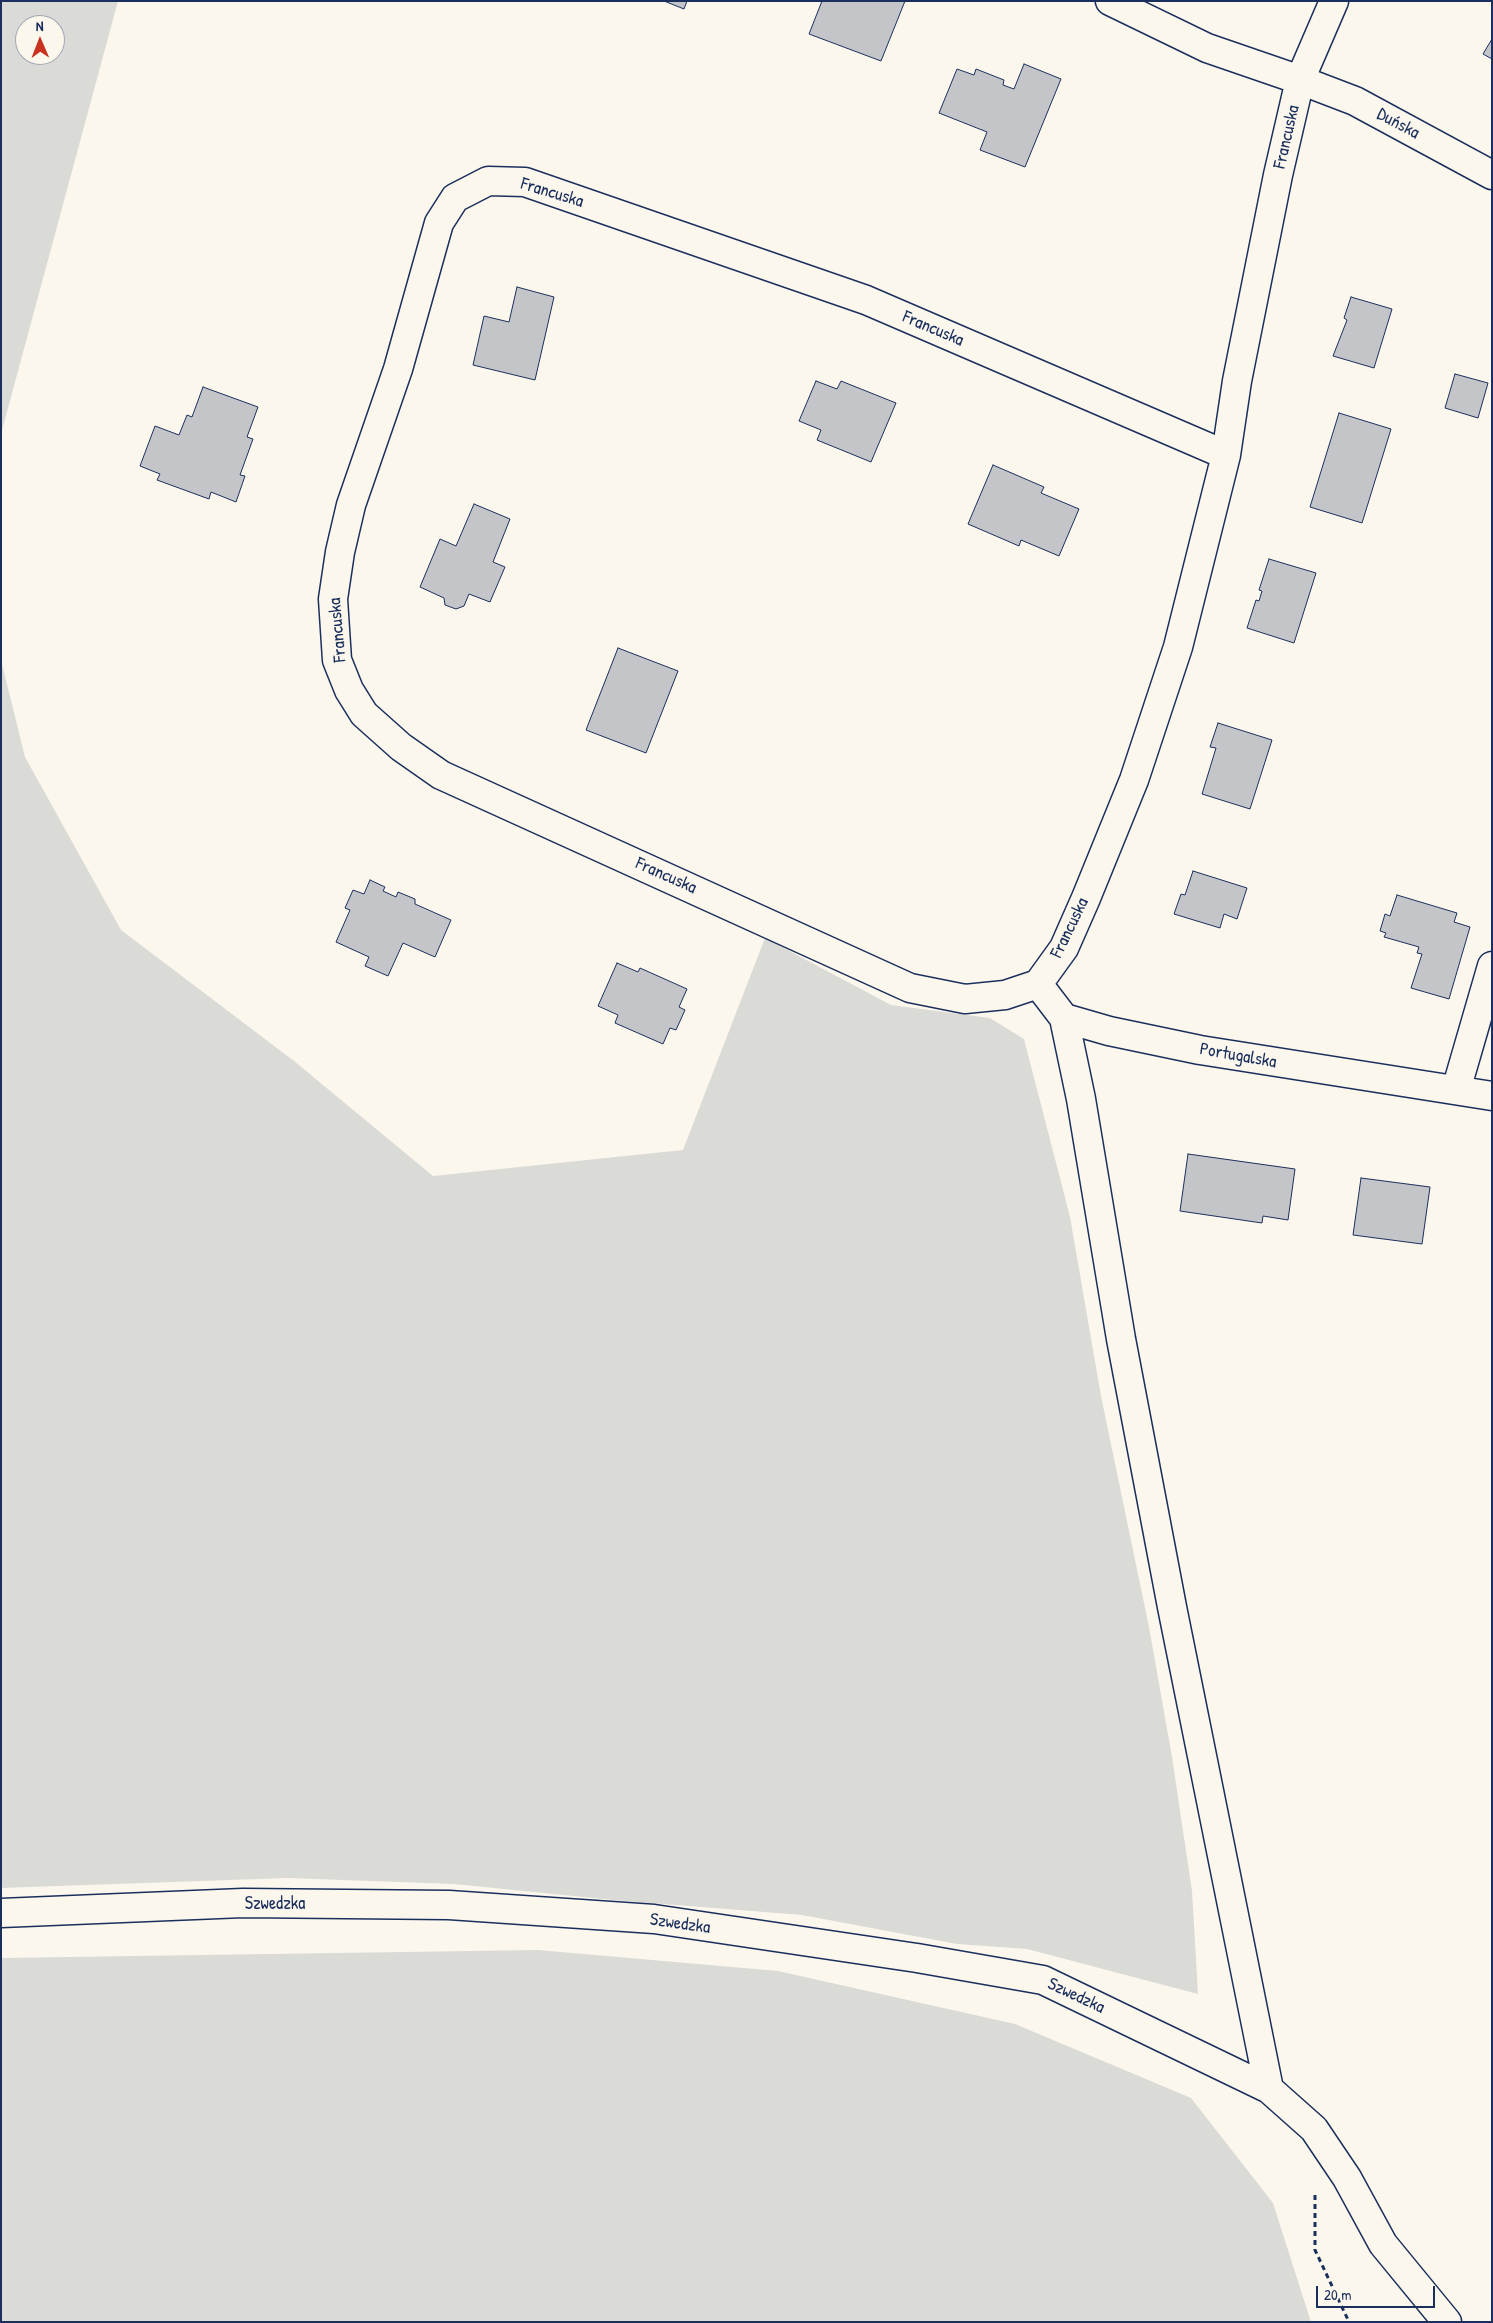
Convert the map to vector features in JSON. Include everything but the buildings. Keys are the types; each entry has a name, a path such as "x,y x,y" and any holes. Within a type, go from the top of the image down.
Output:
{"street":[{"path":"1110,1 1207,48 1300,80"},
{"name":"Francuska","path":"1226,455 866,300 525,182 488,181 455,198 440,223 398,369 350,505 333,599 337,660 350,690 364,714 402,748 441,774 910,988 965,999 1005,995 1038,984 1064,948 1134,780 1178,647 1226,455 1237,381 1278,176 1300,80 1334,1"},
{"name":"Duńska","path":"1300,80 1355,101 1492,175"},
{"path":"1456,1090 1492,966"},
{"path":"1038,984 1064,1018 1170,1597 1269,2089"},
{"name":"Portugalska","path":"1064,1018 1109,1031 1200,1050 1492,1096"},
{"name":"Szwedzka","path":"1,1913 243,1903 449,1905 654,1919 916,1958 1044,1980 1269,2089 1314,2129 1347,2178 1383,2244 1447,2322"}],"path":[{"path":"1315,2194 1315,2250 1349,2322"}],"shaded area":[{"path":"1,1 118,1 1,434"},
{"path":"1,660 25,757 121,930 294,1061 433,1176 683,1150 765,938 891,1005 990,1018 1024,1039 1070,1217 1101,1396 1149,1627 1172,1757 1192,1891 1198,1994 1027,1949 957,1944 802,1915 613,1900 454,1884 287,1878 1,1888"},
{"path":"538,1950 778,1971 1015,2024 1191,2098 1273,2203 1311,2322 1,2322 1,1958"}]}
